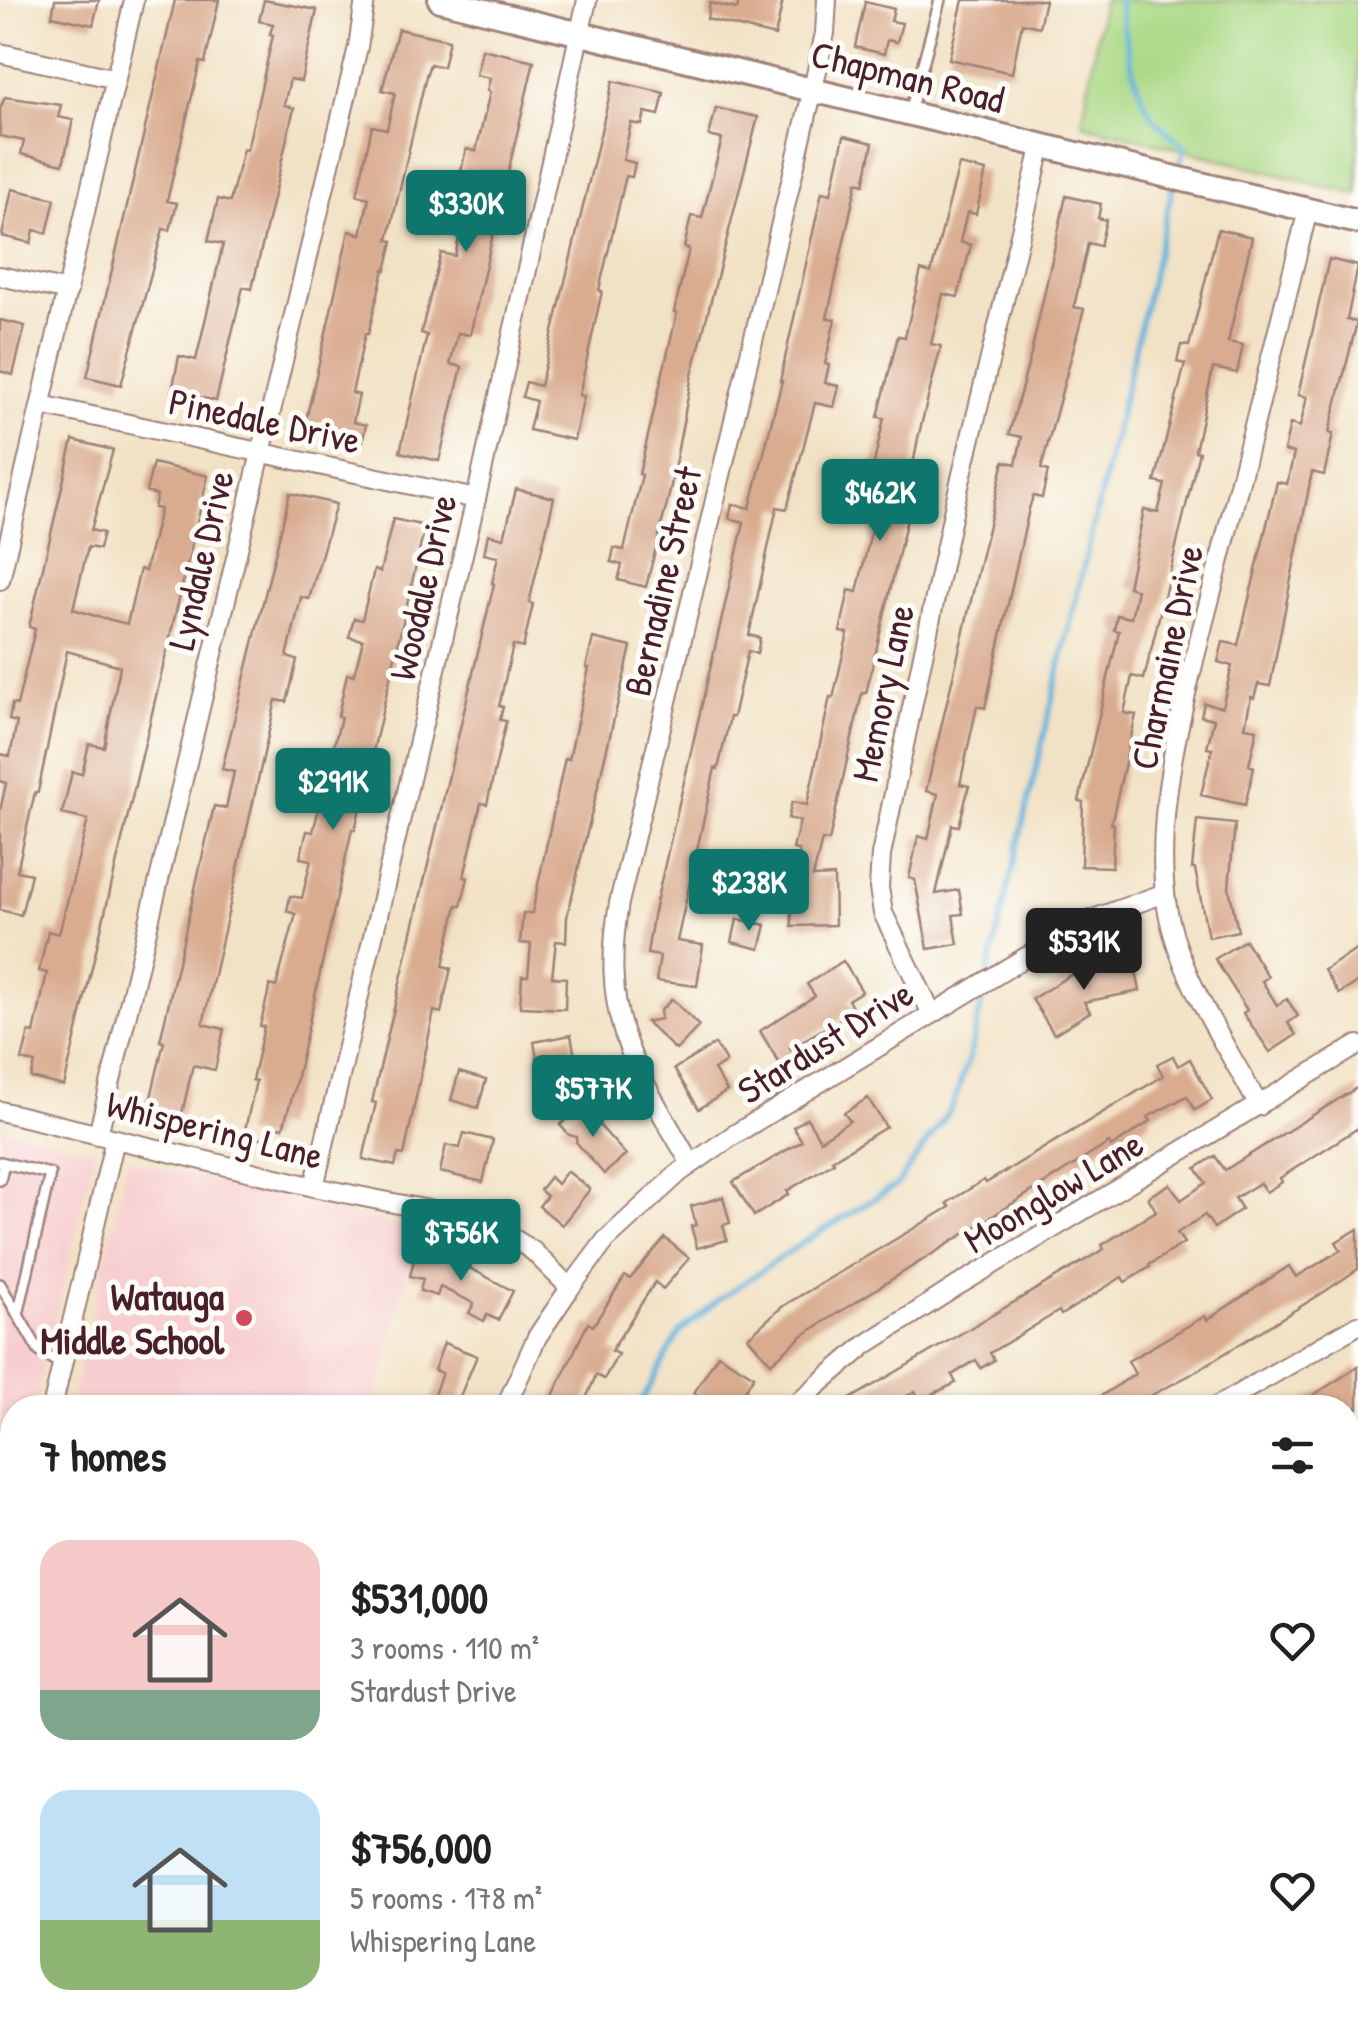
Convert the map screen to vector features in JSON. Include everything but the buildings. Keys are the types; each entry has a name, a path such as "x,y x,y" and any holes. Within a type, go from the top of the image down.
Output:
{"street":[{"path":"0,580 9,505 41,406 134,0"},
{"name":"Lyndale Drive","path":"55,1395 106,1137 259,452 358,47 366,0"},
{"name":"Chapman Road","path":"440,0 1358,222"},
{"name":"Woodale Drive","path":"314,1187 476,499 587,0"},
{"name":"Bernadine Street","path":"692,1164 637,1072 624,1041 612,972 612,944 623,884 813,88 825,33 827,0"},
{"path":"0,52 116,79"},
{"name":"Memory Lane","path":"932,1014 883,912 878,888 882,855 955,503 1042,144"},
{"name":"Charmaine Drive","path":"1258,1106 1183,964 1165,893 1162,844 1175,751 1308,210"},
{"path":"0,276 68,291"},
{"name":"Pinedale Drive","path":"41,406 476,499"},
{"name":"Stardust Drive","path":"511,1395 537,1337 606,1240 692,1164 955,999 1092,919 1165,893"},
{"name":"Moonglow Lane","path":"806,1395 865,1344 1358,1045"},
{"name":"Whispering Lane","path":"0,1111 314,1187 488,1222 534,1251 570,1288"},
{"path":"1237,1395 1358,1325"}],"lane":[{"path":"910,112 940,0"},
{"path":"0,1180 2,1162 50,1174 18,1315"},
{"path":"0,1284 40,1351 62,1365"}],"shaded area":[{"path":"0,1127 95,1151 37,1395 0,1395"},
{"name":"Watauga Middle School","path":"128,1160 417,1229 378,1395 73,1395"}],"green space":[{"path":"1103,0 1358,0 1358,195 1082,124"}],"waterway":[{"path":"1119,0 1130,59 1145,103 1158,123 1185,147 1178,171"},
{"path":"988,973 1173,186"},
{"path":"645,1395 680,1332 718,1300 897,1185 952,1107 969,1058 985,989"}],"place":[{"name":"Watauga Middle School","path":"244,1318"}]}
